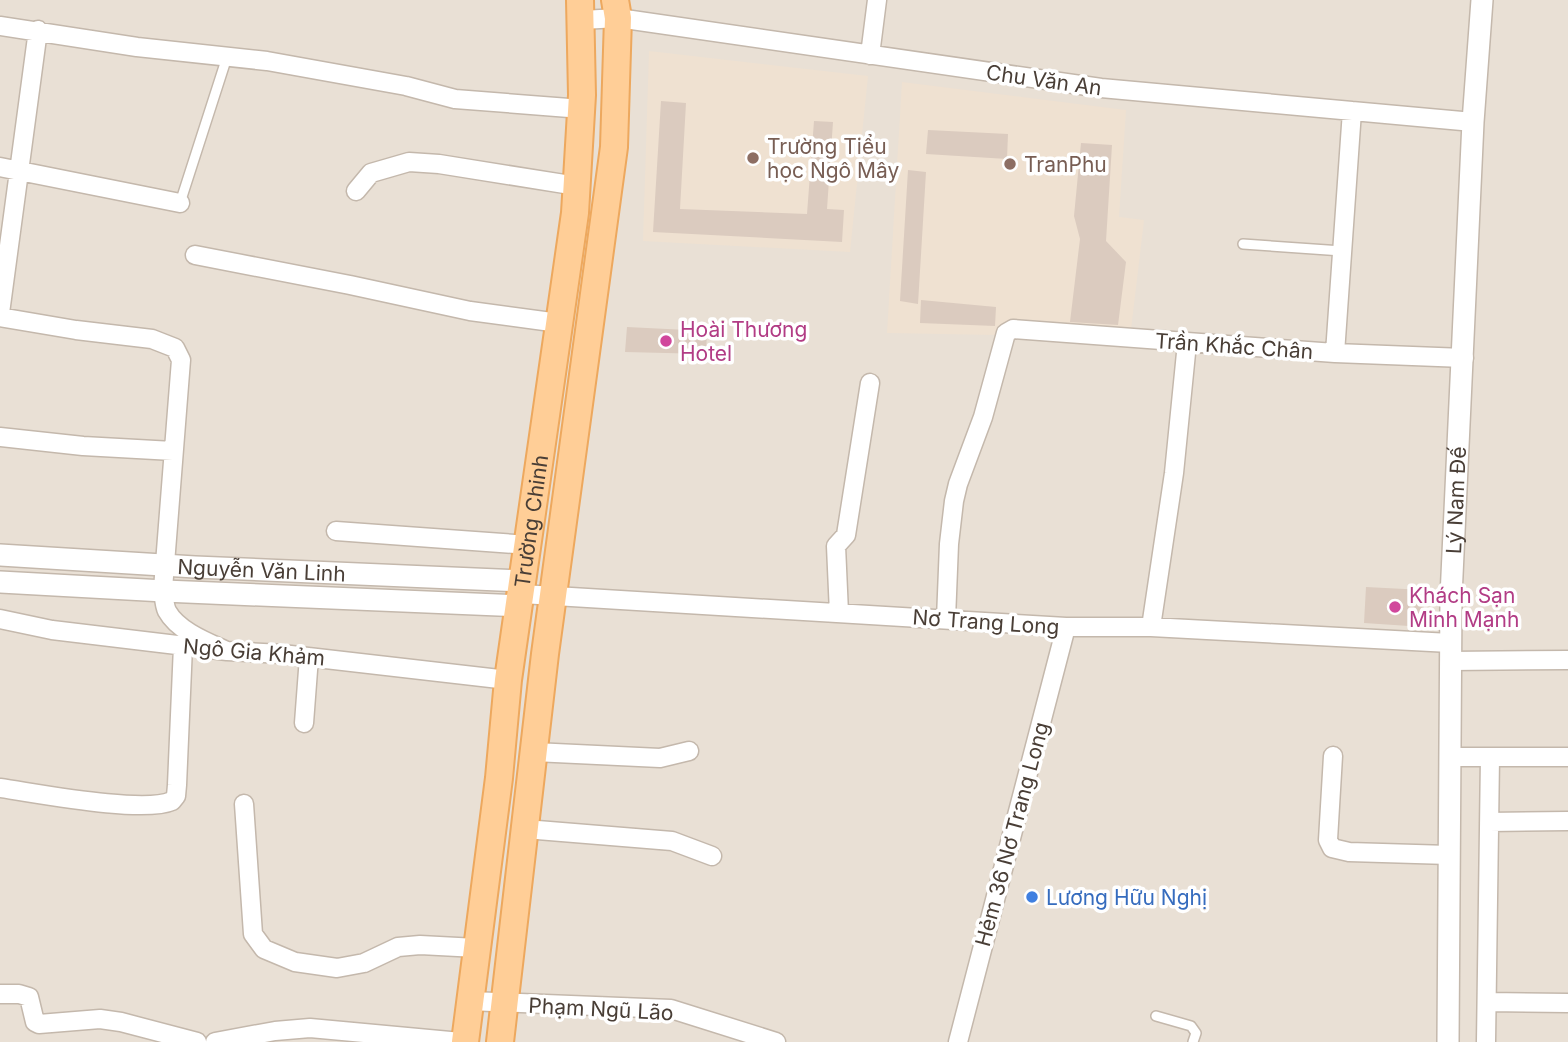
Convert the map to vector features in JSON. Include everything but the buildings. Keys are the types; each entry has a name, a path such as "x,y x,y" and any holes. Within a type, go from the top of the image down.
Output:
{"main road":[{"name":"Trường Chinh","path":"500,1042 553,596 614,147 617,9"},
{"name":"Trường Chinh","path":"463,1042 499,778 508,680 529,545 577,186 582,109 581,10"}],"street":[{"path":"870,55 877,0"},
{"name":"Lý Nam Đế","path":"1448,1042 1450,652 1473,122 1482,0"},
{"name":"Chu Văn An","path":"581,10 617,9 870,55 1101,89 1473,122"},
{"path":"0,26 337,73 406,86 455,99 582,109"},
{"path":"38,30 9,169 0,315 76,330 152,339 175,348 181,360 165,566 166,610 184,628 226,651"},
{"path":"1335,353 1352,111"},
{"path":"356,191 371,173 410,162 439,164 577,186"},
{"path":"9,169 180,203"},
{"path":"195,256 470,311 559,323"},
{"name":"Trần Khắc Chân","path":"946,619 954,501 984,417 1006,333 1013,329 1335,353 1464,358"},
{"path":"1151,626 1175,460 1187,343"},
{"path":"839,613 836,546 846,535 870,383"},
{"path":"0,437 83,446 173,451"},
{"path":"336,531 529,545"},
{"name":"Nguyễn Văn Linh","path":"0,555 522,594"},
{"name":"Nguyễn Văn Linh","path":"0,582 164,592 522,594"},
{"name":"Nơ Trang Long","path":"522,594 1066,627 1151,626 1568,660"},
{"name":"Ngô Gia Khảm","path":"0,619 52,629 183,646 309,657 508,680"},
{"name":"Hẻm 36 Nơ Trang Long","path":"958,1042 1066,627"},
{"path":"0,788 106,802 150,805 173,802 177,785 183,646"},
{"path":"304,723 309,657"},
{"path":"534,752 660,758 689,751"},
{"path":"1333,756 1328,840 1332,848 1349,852 1449,855"},
{"path":"1450,757 1568,757"},
{"path":"1486,1042 1490,757"},
{"path":"244,804 253,934 264,949 295,962 337,968 364,962 398,947 477,948"},
{"path":"1489,821 1568,821"},
{"path":"525,828 672,841 712,856"},
{"path":"0,994 29,997 35,1022 39,1024 100,1019 197,1042"},
{"name":"Phạm Ngũ Lão","path":"469,1001 671,1009 776,1042"},
{"path":"1487,1002 1568,1003"},
{"path":"215,1042 293,1028 310,1028 383,1038 463,1042"}],"lane":[{"path":"180,203 227,57"},
{"path":"1243,244 1342,251"},
{"path":"1156,1016 1191,1026 1196,1033 1193,1042"}],"shaded area":[{"path":"0,0 1568,0 1568,1042 0,1042"},
{"name":"Trường Tiểu học Ngô Mây","path":"649,51 868,76 850,252 643,241"},
{"name":"TranPhu","path":"902,82 1126,110 1119,217 1144,220 1131,330 1007,321 998,335 887,333"}],"place":[{"name":"Trường Tiểu học Ngô Mây","path":"753,158"},
{"name":"TranPhu","path":"1010,164"},
{"name":"Hoài Thương Hotel","path":"666,341"},
{"name":"Khách Sạn Minh Mạnh","path":"1395,607"},
{"name":"Lương Hữu Nghị","path":"1032,897"}]}
